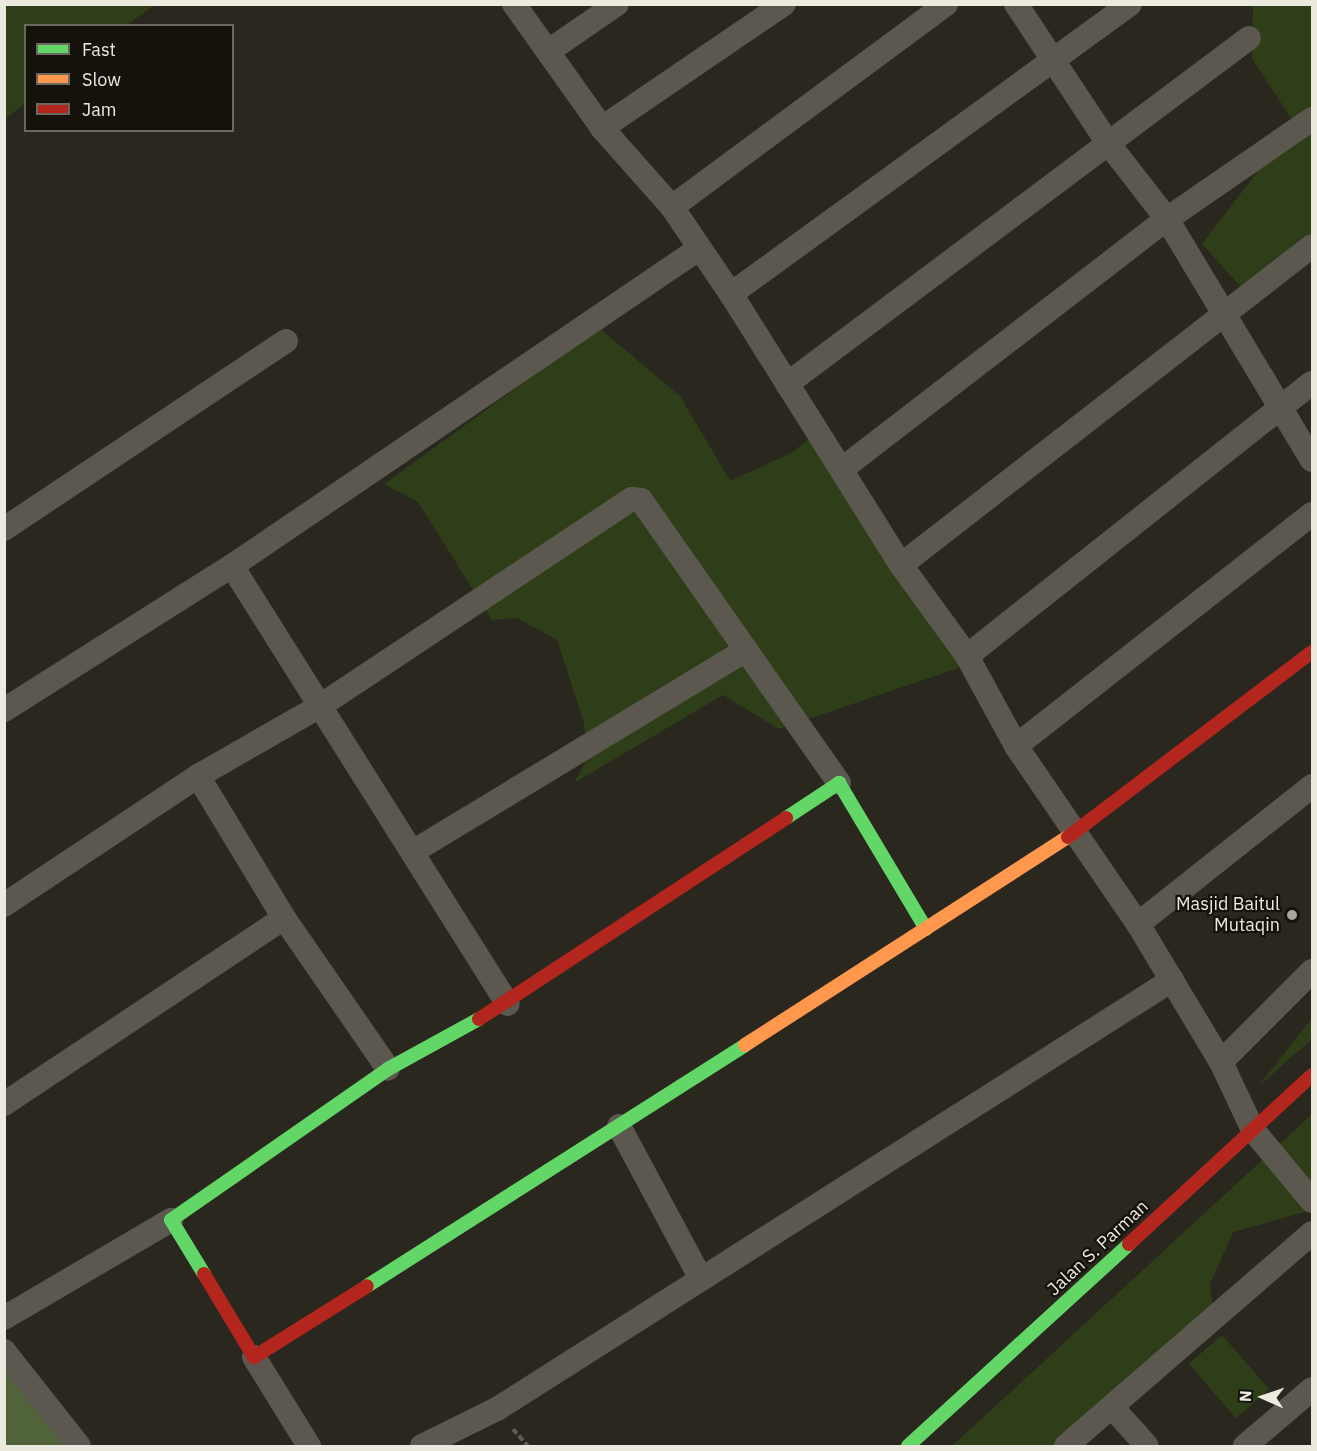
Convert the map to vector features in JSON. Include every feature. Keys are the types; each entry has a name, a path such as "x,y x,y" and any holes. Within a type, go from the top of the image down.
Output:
{"street":[{"path":"514,4 550,50 602,128 672,207 697,250 731,294 901,565 967,657 1016,746 1138,924 1221,1062 1253,1130 1312,1201"},
{"path":"550,50 617,4"},
{"path":"602,128 784,4"},
{"path":"672,207 946,4"},
{"path":"1017,4 1108,143 1167,219 1225,311 1279,408 1312,460"},
{"path":"731,294 1130,4"},
{"path":"787,384 1249,38"},
{"path":"842,470 1167,219 1312,119"},
{"path":"901,565 1225,311 1312,246"},
{"path":"4,710 232,566 697,250"},
{"path":"4,529 286,341"},
{"path":"967,657 1312,383"},
{"path":"4,905 198,776 320,706 632,499 646,504 839,783 926,929"},
{"path":"1016,746 1312,514"},
{"path":"232,566 508,1004"},
{"path":"412,852 746,650"},
{"path":"254,1358 1076,832 1312,652"},
{"path":"198,776 284,918 388,1069"},
{"path":"4,1318 171,1220 388,1069 508,1004 839,783"},
{"path":"1138,924 1312,786"},
{"path":"4,1104 284,918"},
{"path":"1221,1062 1312,971"},
{"path":"422,1446 497,1409 700,1277 1172,980"},
{"name":"Jalan S. Parman","path":"908,1446 1312,1075"},
{"path":"619,1126 700,1277"},
{"path":"171,1220 309,1446"},
{"path":"1066,1446 1312,1233"},
{"path":"4,1351 79,1446"},
{"path":"1245,1446 1312,1389"},
{"path":"1112,1407 1147,1446"}],"green space":[{"path":"5,4 154,4 128,24 24,24 24,104 5,119"},
{"path":"1253,5 1312,5 1312,246 1257,305 1202,244 1261,167 1303,136 1252,59"},
{"path":"599,328 680,396 730,481 791,453 824,427 976,662 779,729 723,695 574,783 586,761 584,722 557,640 517,618 492,620 418,502 384,484"},
{"path":"1312,1018 1312,1039 1258,1087"},
{"path":"1312,1114 1312,1210 1233,1232 1210,1284 1214,1319 1055,1446 952,1446"},
{"path":"1222,1335 1269,1389 1236,1418 1189,1364"},
{"path":"5,1359 78,1446 5,1446"}],"traffic: fast":[{"path":"786,818 839,783 926,929"},
{"path":"204,1274 171,1220 388,1069 479,1019"},
{"path":"367,1286 745,1045"},
{"path":"908,1446 1129,1244"}],"traffic: slow":[{"path":"745,1045 1068,837"}],"traffic: jam":[{"path":"1068,837 1312,652"},
{"path":"479,1019 786,818"},
{"path":"1129,1244 1312,1075"},
{"path":"204,1274 254,1357 367,1286"}],"place":[{"name":"Masjid Baitul Mutaqin","path":"1292,915"}]}
